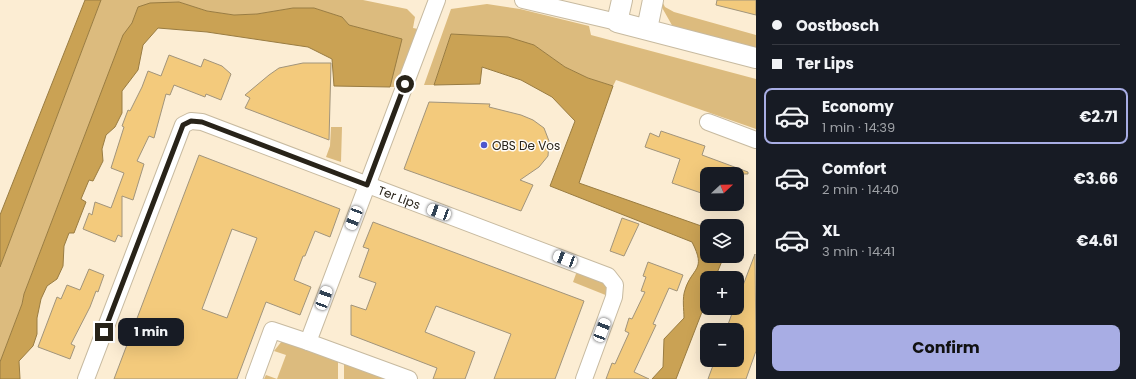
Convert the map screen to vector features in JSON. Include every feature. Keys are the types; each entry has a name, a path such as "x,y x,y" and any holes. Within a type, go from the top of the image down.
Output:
{"street":[{"path":"308,342 437,0"},
{"path":"523,0 617,22 756,58"},
{"path":"617,22 622,0"},
{"path":"647,30 653,0"},
{"name":"Ter Lips","path":"86,379 183,125 191,121 202,122 608,276 615,285 614,297 584,379"},
{"path":"708,122 756,140"},
{"path":"254,379 272,330 409,379"}],"shaded area":[{"path":"85,0 101,0 0,267 0,215"},
{"path":"101,0 363,0 407,9 415,17 413,28 418,29 396,87 390,87 401,39 349,25 342,17 314,8 293,8 257,14 234,15 207,11 179,2 138,7 132,24 123,36 24,294 22,304 0,362 0,267"},
{"path":"662,1 665,7 674,12 756,35 756,49 673,27 660,4"},
{"path":"179,2 207,11 234,15 257,14 293,8 314,8 342,17 349,25 402,39 390,87 334,86 332,59 308,47 207,32 158,28 143,45 138,70 122,91 122,113 115,127 106,135 102,149 103,161 93,181 89,180 81,199 86,202 74,233 69,233 64,246 63,266 57,279 47,286 41,299 37,318 37,334 33,346 19,361 20,379 0,379 0,362 22,304 24,294 123,35 132,23 138,7 150,3"},
{"path":"487,4 520,9 589,26 591,35 756,79 756,129 616,80 613,86 588,78 565,67 534,45 451,34 434,85 424,85 451,9"},
{"path":"451,34 508,37 534,45 565,67 588,78 613,86 579,183 700,226 700,263 721,263 718,271 700,271 701,315 676,379 652,379 663,367 664,339 684,318 684,293 698,264 698,258 692,242 550,186 575,121 552,97 521,80 482,67 480,84 434,85"},
{"path":"331,127 342,127 341,162 326,157 330,146"},
{"path":"577,271 600,280 607,286 608,296 573,282"},
{"path":"282,341 338,358 338,379 277,379 286,355 274,351"},
{"path":"344,360 391,379 344,379"},
{"path":"266,375 277,379 264,379"}],"building":[{"path":"717,0 756,0 756,15 716,5"},
{"path":"169,55 201,67 204,59 222,66 231,74 221,100 206,94 205,97 174,85 170,95 166,94 154,138 149,136 137,161 144,164 133,200 122,196 122,237 118,235 115,242 83,229 89,213 92,215 95,202 111,208 124,173 111,168 124,127 122,126 128,110 130,111 148,71 161,76"},
{"path":"303,63 331,63 329,140 245,108 250,98 245,95 269,75 279,68"},
{"path":"429,102 490,104 489,107 521,115 533,120 544,128 549,141 548,156 539,167 520,180 533,185 521,211 404,169"},
{"path":"661,131 705,146 702,155 734,167 700,167 700,193 672,183 680,159 645,147 650,133 659,137"},
{"path":"199,155 340,209 330,237 315,231 305,256 303,256 294,280 311,287 300,315 266,302 237,379 114,379","holes":["232,229 257,238 227,318 202,309"]},
{"path":"744,171 748,172 748,174 744,174"},
{"path":"622,218 639,224 624,256 610,251"},
{"path":"373,222 584,301 555,379 494,379 511,334 436,306 425,332 475,352 465,379 433,379 437,368 351,335 351,305 366,310 376,283 359,277 369,249 363,247"},
{"path":"755,254 756,351 746,379 708,379 712,367 744,367 744,323 729,323 731,315 744,315 744,283"},
{"path":"648,262 683,275 677,291 669,288 653,324 656,325 634,372 649,379 606,379 612,363 615,364 629,333 625,331 629,318 632,319 645,292 641,291 646,277 643,276"},
{"path":"89,269 104,275 98,292 96,291 90,307 71,344 75,346 70,359 38,347 57,297 61,299 67,285 80,290"}],"place":[{"name":"OBS De Vos","path":"484,145"}],"route":[{"path":"104,332 183,125 191,121 202,122 367,185 405,84"}]}
